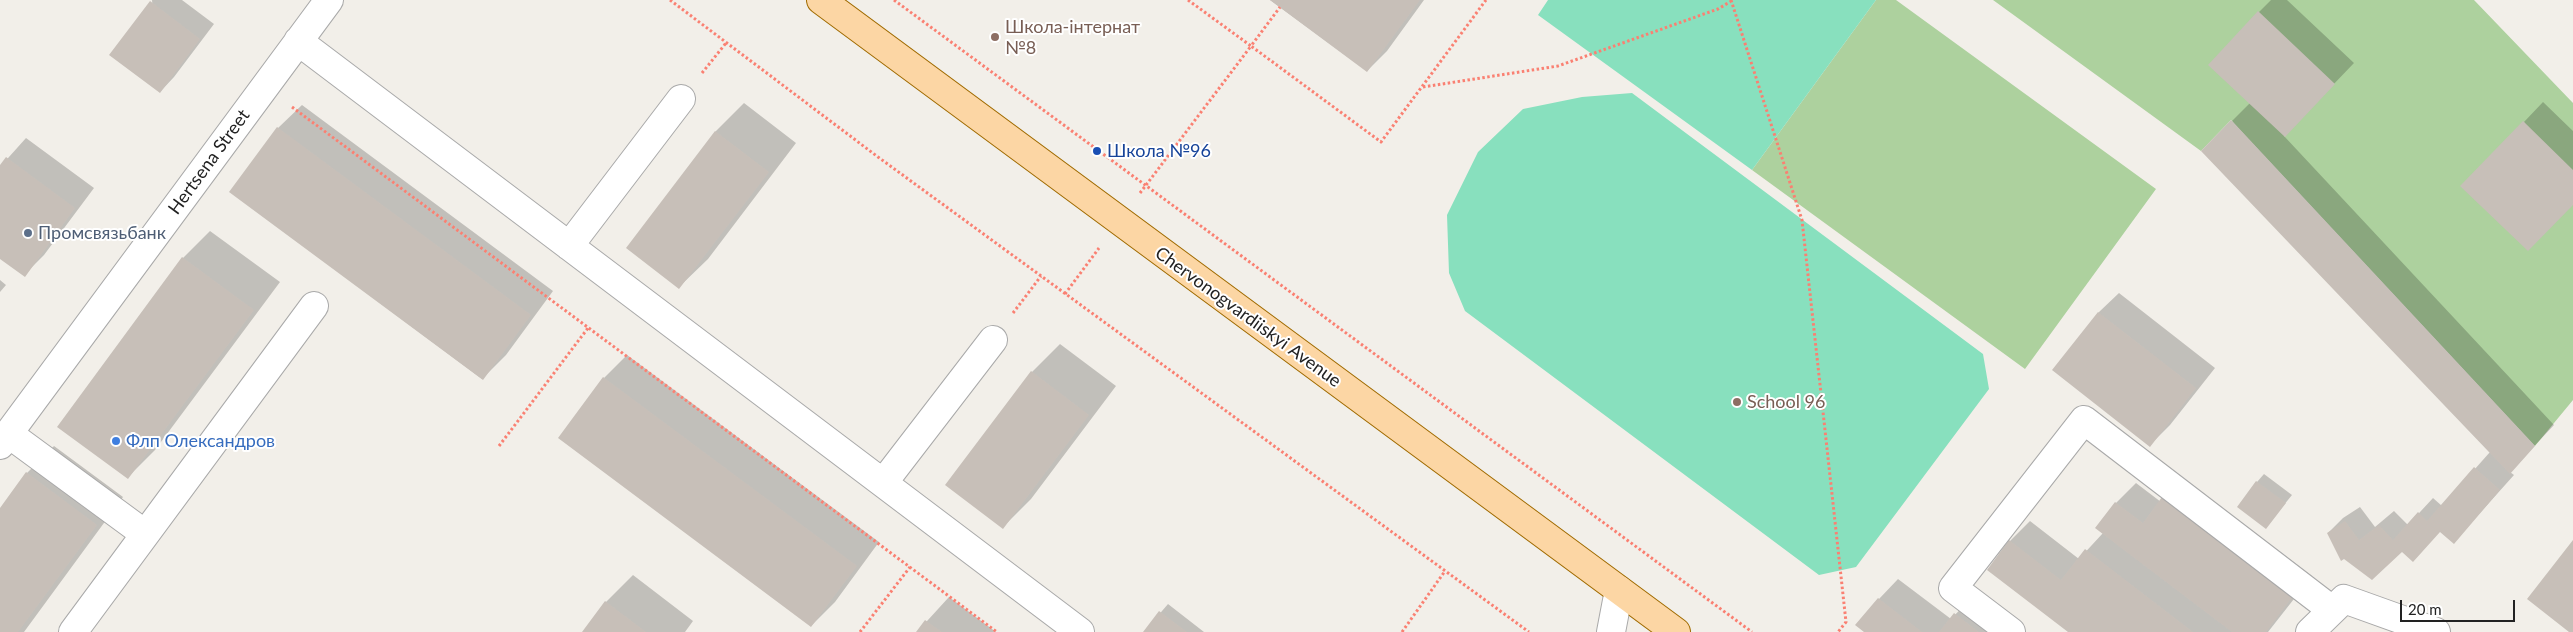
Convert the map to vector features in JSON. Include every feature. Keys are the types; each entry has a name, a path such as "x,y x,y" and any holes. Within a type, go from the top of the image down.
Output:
{"main road":[{"name":"Chervonogvardiiskyi Avenue","path":"821,0 1118,222 1676,632"}],"street":[{"name":"Hertsena Street","path":"4,440 329,0"},
{"path":"298,41 1080,632"},
{"path":"570,246 681,99"},
{"path":"73,632 314,306"},
{"path":"883,483 993,340"},
{"path":"2010,632 1953,588 2084,420 2332,610"},
{"path":"4,440 145,534"},
{"path":"1611,632 1619,590"},
{"path":"2310,632 2344,599 2436,632"}],"path":[{"path":"670,0 1065,294 1529,632"},
{"path":"894,0 1752,632"},
{"path":"1188,0 1381,142 1486,0"},
{"path":"1422,87 1558,66 1718,9 1732,0 1802,220 1846,622 1838,632"},
{"path":"1065,294 1280,7"},
{"path":"681,99 726,43"},
{"path":"265,87 997,632"},
{"path":"993,340 1041,276"},
{"path":"499,446 588,328"},
{"path":"860,632 910,567"},
{"path":"1402,632 1444,571"}],"green space":[{"path":"1548,0 1876,0 1752,170 1538,15"},
{"path":"1876,0 1896,0 2156,189 2025,369 1752,170"},
{"path":"1993,0 2474,0 2573,103 2573,400 2535,446 2231,120 2201,151"},
{"path":"1632,93 1983,354 1989,389 1856,567 1819,575 1465,311 1449,273 1447,215 1478,152 1523,109 1582,97"}],"building":[{"path":"1270,0 1420,0 1367,72"},
{"path":"150,1 200,39 160,93 109,55"},
{"path":"2258,11 2335,84 2285,137 2208,65"},
{"path":"2231,120 2535,446 2510,474 2201,151"},
{"path":"2523,121 2573,170 2573,205 2528,251 2460,186"},
{"path":"277,127 531,315 483,380 229,192"},
{"path":"715,131 769,172 679,289 626,248"},
{"name":"Промсвязьбанк","path":"6,157 75,208 25,277 0,259 0,165"},
{"path":"182,257 254,310 128,479 57,427"},
{"path":"2098,312 2196,388 2150,447 2052,370"},
{"path":"1031,371 1089,415 1003,529 945,485"},
{"path":"603,377 857,566 811,627 558,438"},
{"path":"2474,467 2500,490 2454,544 2440,532 2413,562 2402,552 2372,580 2344,559 2341,561 2327,533 2345,521 2359,540 2379,525 2393,540 2418,512 2427,521"},
{"path":"26,472 97,525 18,632 0,632 0,508"},
{"path":"2256,481 2286,503 2266,529 2237,507"},
{"path":"2162,497 2293,596 2266,632 2232,632 2095,528 2115,502 2143,523"},
{"path":"2009,540 2061,580 2085,549 2193,632 2068,632 1987,570"},
{"path":"2573,540 2573,632 2569,632 2527,599"},
{"path":"1878,598 1922,632 1864,632 1855,625"},
{"path":"605,601 646,632 582,632"},
{"path":"1159,611 1187,632 1143,632"},
{"path":"1954,613 1979,632 1939,632"},
{"path":"925,620 942,632 916,632"}],"place":[{"name":"Школа-інтернат №8","path":"995,37"},
{"name":"Школа №96","path":"1097,151"},
{"name":"Промсвязьбанк","path":"28,233"},
{"name":"School 96","path":"1737,402"},
{"name":"Флп Олександров","path":"116,441"}]}
